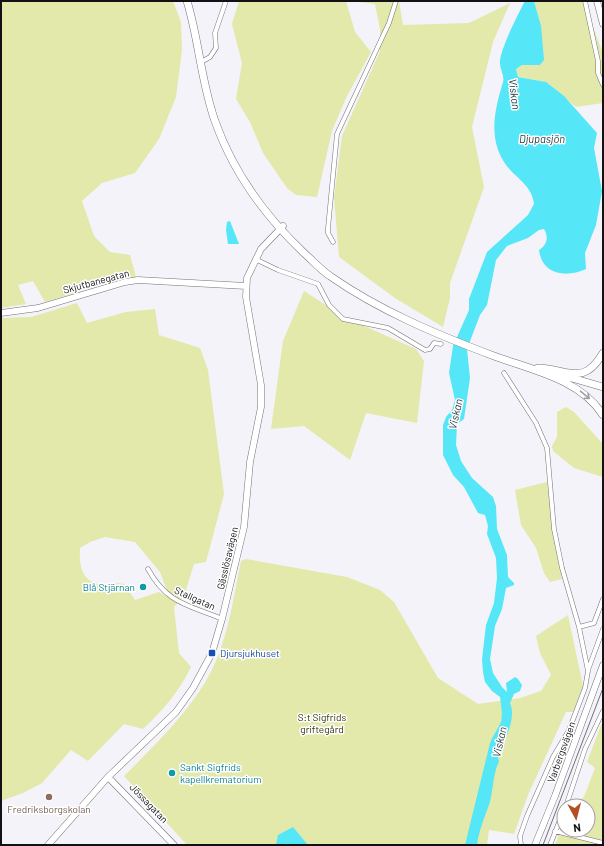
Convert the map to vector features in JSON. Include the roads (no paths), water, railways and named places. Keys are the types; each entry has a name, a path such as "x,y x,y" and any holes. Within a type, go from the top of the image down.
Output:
{"main road":[{"path":"187,1 205,87 215,122 233,162 244,180 263,208 282,228 328,270 363,292 439,332 538,370 603,389"},
{"path":"191,1 210,91 222,130 252,189 282,228"},
{"path":"538,370 573,374 585,372 592,369 603,353"},
{"path":"538,370 579,390 592,401 603,415"}],"street":[{"path":"203,61 210,57 216,48 215,33 226,1"},
{"path":"333,242 328,233 328,228 337,134 389,23 396,1"},
{"path":"584,1 598,61 598,73 603,85"},
{"path":"597,1 603,24"},
{"name":"Gässlösavägen","path":"48,845 108,777 165,723 194,688 212,653 222,619 244,527 250,462 262,400 261,385 246,300 246,286 255,259 261,248 282,228"},
{"path":"255,259 278,270 318,284 329,305 343,319 388,328 426,350 430,349 434,343 441,344"},
{"name":"Skjutbanegatan","path":"1,313 38,308 125,282 138,280 246,286"},
{"path":"504,373 536,423 547,448 554,529 562,568 579,627 588,671"},
{"name":"Stallgatan","path":"148,569 157,584 175,600 222,619"},
{"path":"579,627 594,623 603,600"},
{"path":"521,845 520,836 527,816 553,757 569,730 585,688 588,671 603,629"},
{"name":"Varbergsvägen","path":"535,845 555,796 603,665"},
{"path":"569,798 585,749 603,711"},
{"name":"Jössagatan","path":"108,777 174,845"},
{"path":"550,845 556,831"},
{"path":"583,838 603,843"}],"water":[{"name":"Djupasjön","path":"525,1 534,1 541,26 544,60 540,65 522,65 516,69 518,77 546,82 564,96 597,133 594,148 602,191 596,225 585,253 586,269 578,272 563,274 550,269 545,265 539,250 544,246 547,238 544,229 539,230 528,238 507,246 496,260 487,305 480,315 467,349 470,378 464,419 457,424 456,445 461,461 472,478 493,497 496,506 497,529 507,555 508,577 514,583 514,585 506,588 502,609 495,626 490,659 493,673 507,692 506,683 515,677 522,685 520,691 514,694 510,703 512,709 511,723 498,757 499,762 495,771 490,800 480,829 477,845 465,845 490,743 501,723 502,712 500,697 492,691 485,682 482,659 486,625 494,603 497,578 496,558 487,534 488,526 485,515 478,513 464,487 453,475 443,455 443,425 446,417 452,410 455,400 449,373 453,346 469,310 469,299 487,252 528,215 534,204 530,191 504,162 499,152 496,142 494,122 503,79 500,64 501,55 510,31"},
{"path":"230,221 239,244 228,244 226,230 227,222"},
{"path":"293,827 308,845 276,845 278,835"}],"railway":[{"path":"543,845 603,688"}],"place":[{"name":"Blå Stjärnan","path":"143,587"},
{"name":"Djursjukhuset","path":"212,653"},
{"name":"Sankt Sigfrids kapellkrematorium","path":"172,773"},
{"name":"Fredriksborgskolan","path":"49,797"}],"water label":[{"name":"Viskan","path":"515,94"},
{"name":"Viskan","path":"455,414"},
{"name":"Viskan","path":"499,742"}],"park label":[{"name":"S:t Sigfrids griftegård","path":"322,722"}]}
